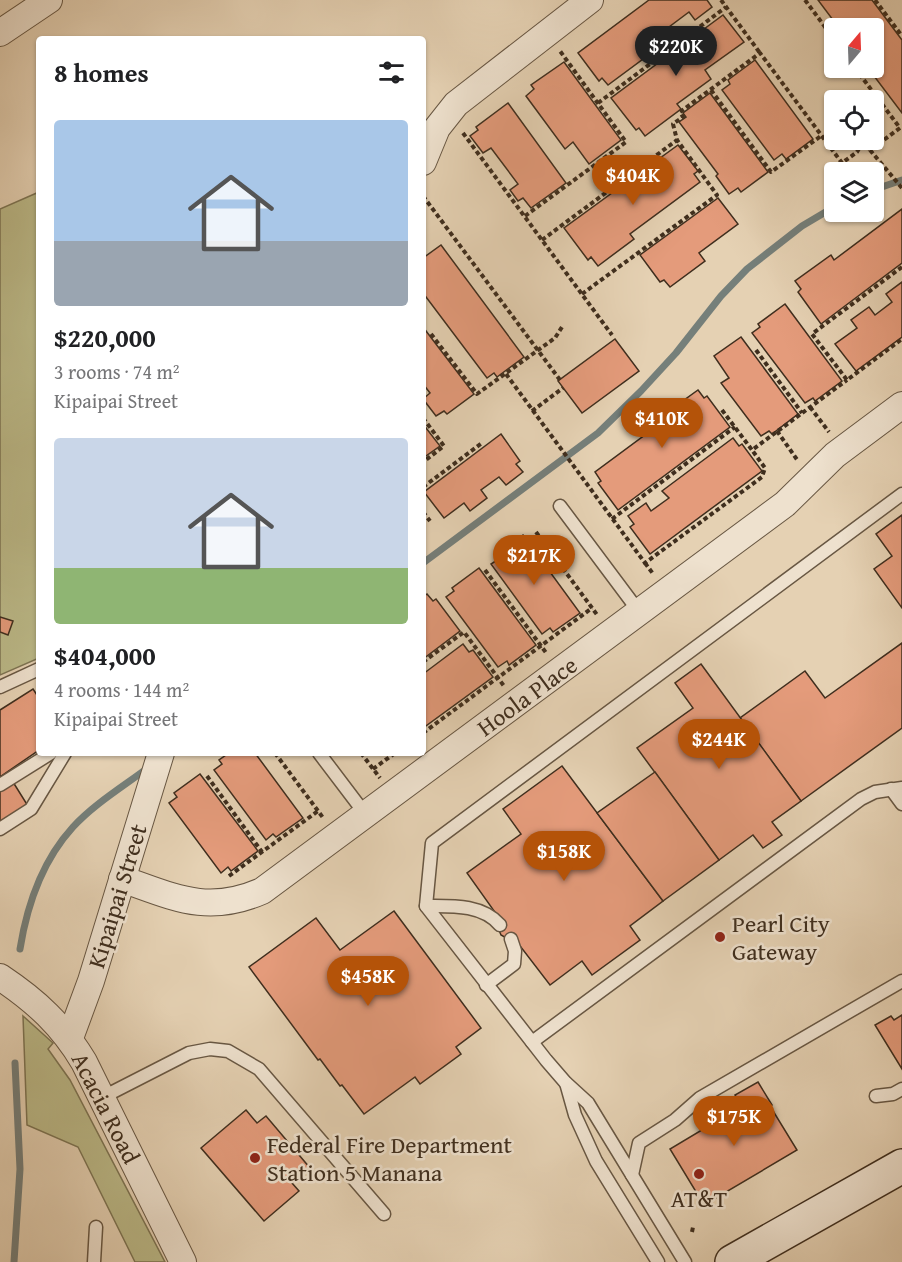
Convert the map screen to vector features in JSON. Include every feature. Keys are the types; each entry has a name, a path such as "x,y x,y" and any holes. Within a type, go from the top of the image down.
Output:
{"main road":[{"path":"732,1262 902,1166"}],"street":[{"path":"0,33 49,0"},
{"path":"426,154 436,128 456,104 590,0"},
{"name":"Hoola Place","path":"122,879 184,900 210,903 227,902 262,891 785,504 835,455 902,405"},
{"name":"Kipaipai Street","path":"70,1038 160,756"},
{"name":"Acacia Road","path":"0,977 43,1010 70,1038 183,1262"}],"lane":[{"path":"685,1262 588,1103 565,1082 532,1042 426,906 432,843 902,494"},
{"path":"560,506 640,613"},
{"path":"0,687 36,670"},
{"path":"0,785 46,756"},
{"path":"0,829 31,809 63,756"},
{"path":"321,756 366,815"},
{"path":"532,1042 861,799 875,792 896,789 902,804"},
{"path":"426,906 456,906 479,910 500,925"},
{"path":"486,985 514,964 516,951 510,939"},
{"path":"632,1175 639,1143 675,1120 700,1098 902,981"},
{"path":"101,1098 189,1053 210,1049 228,1051 259,1069 384,1214"},
{"path":"565,1082 575,1115 596,1161 658,1262"},
{"path":"876,1096 892,1094 902,1089"},
{"path":"94,1262 96,1227"}],"path":[{"path":"721,0 824,140"},
{"path":"805,0 824,26"},
{"path":"876,0 902,36"},
{"path":"598,103 726,7"},
{"path":"525,216 626,142 555,45"},
{"path":"582,294 717,195 677,140 673,124 683,117 680,112 760,54"},
{"path":"863,78 901,128 884,140"},
{"path":"711,90 771,172 821,136"},
{"path":"457,125 612,335"},
{"path":"542,240 677,140"},
{"path":"832,150 842,163 858,150"},
{"path":"870,150 902,188"},
{"path":"426,200 560,380"},
{"path":"846,380 812,334 902,267"},
{"path":"431,334 477,394 555,338 562,327"},
{"path":"752,450 902,339"},
{"path":"756,350 802,413"},
{"path":"506,374 645,563 762,477 765,468 722,410"},
{"path":"532,411 563,388"},
{"path":"810,407 831,435"},
{"path":"426,422 444,446 426,460"},
{"path":"612,519 735,428"},
{"path":"777,431 785,443"},
{"path":"426,485 482,443"},
{"path":"426,516 430,521"},
{"path":"536,532 604,624"},
{"path":"485,570 553,661"},
{"path":"426,731 592,608"},
{"path":"426,660 464,632 510,694"},
{"path":"277,756 329,826"},
{"path":"363,756 386,786"},
{"path":"373,769 391,756"},
{"path":"207,776 262,852"},
{"path":"225,880 318,811"}],"shaded area":[{"path":"36,193 36,659 0,675 0,209"},
{"path":"23,1016 53,1043 48,1049 70,1080 165,1262 135,1262 78,1147 27,1125"}],"building":[{"path":"649,0 707,0 712,7 695,20 689,12 637,51 643,59 608,85 602,78 599,81 578,53"},
{"path":"818,0 872,0 902,40 902,113 876,78 884,78 884,18 832,18"},
{"path":"723,15 744,42 705,70 711,79 677,104 681,109 645,136 639,128 636,130 611,98"},
{"path":"755,60 813,139 786,159 782,154 774,160 722,90 730,84 728,80"},
{"path":"564,62 621,140 589,164 573,142 565,149 526,96 534,89 531,85"},
{"path":"710,93 768,172 741,192 738,188 729,194 716,176 718,174 679,122 686,117 683,113"},
{"path":"508,103 566,183 531,208 523,198 518,201 510,190 518,184 491,148 483,153 470,136 478,130 476,127"},
{"path":"678,145 698,171 694,174 700,182 630,234 634,239 598,266 591,257 588,260 564,228"},
{"path":"718,198 738,224 699,253 705,261 670,287 664,280 660,282 640,255"},
{"path":"902,209 902,263 821,324 798,292 801,289 795,281 831,255 834,260"},
{"path":"441,245 524,357 497,377 494,373 487,378 426,297 426,256"},
{"path":"902,282 902,337 856,371 835,344 857,328 851,320 869,307 875,315 892,302 886,294"},
{"path":"785,304 842,381 815,401 813,398 805,403 752,333 760,327 758,324"},
{"path":"426,331 474,394 447,414 444,411 436,416 426,403 426,396 430,393 426,388"},
{"path":"741,337 798,414 772,434 769,431 761,436 721,383 729,378 714,356"},
{"path":"615,339 639,371 582,413 558,381"},
{"path":"698,390 704,398 707,396 730,427 618,510 598,483 601,481 595,472 665,420 662,416"},
{"path":"426,428 440,446 426,456"},
{"path":"501,434 520,461 516,464 523,472 506,485 499,477 481,490 487,498 470,511 464,503 444,518 426,495 426,490"},
{"path":"733,438 739,446 742,444 762,471 650,554 630,527 634,524 628,516 646,503 651,511 669,498 662,491"},
{"path":"902,515 902,608 874,569 892,556 876,534"},
{"path":"523,535 580,613 553,632 550,628 542,634 491,564 499,559 496,555"},
{"path":"479,568 536,645 509,665 507,661 498,667 446,597 454,591 452,588"},
{"path":"426,595 433,601 436,599 460,631 426,657"},
{"path":"0,617 13,621 8,635 0,632"},
{"path":"902,643 902,728 801,801 740,718 805,671 825,698"},
{"path":"463,644 469,652 473,650 493,677 426,726 426,672"},
{"path":"701,664 801,801 772,822 782,835 763,848 753,835 719,860 637,748 693,708 675,683"},
{"path":"33,689 36,694 36,752 0,777 0,710"},
{"path":"225,756 257,756 303,818 276,837 273,834 266,840 214,770 222,764 219,760"},
{"path":"562,766 663,901 630,926 640,940 592,975 582,961 550,985 514,938 508,939 501,935 499,930 502,922 467,873 521,834 503,809"},
{"path":"655,772 719,860 663,901 597,813"},
{"path":"200,774 258,851 231,871 228,867 221,873 169,803 177,797 174,793"},
{"path":"13,782 28,806 0,824 0,790"},
{"path":"394,911 481,1028 456,1047 461,1054 420,1084 415,1077 364,1114 320,1059 318,1060 249,967 316,918 340,950"},
{"path":"902,1015 902,1069 875,1025 891,1016 894,1020"},
{"path":"758,1082 797,1150 704,1205 670,1149 742,1106 735,1095"},
{"name":"Federal Fire Department Station 5 Manana","path":"246,1110 257,1123 266,1116 310,1168 292,1183 299,1191 264,1221 201,1148"}],"waterway":[{"path":"884,186 902,180"},
{"path":"426,561 598,433 676,353 721,296 747,269 802,226 824,213"},
{"path":"20,949 37,884 62,840 90,811 149,767"},
{"path":"14,1262 20,1169 15,1063"}],"place":[{"name":"Pearl City Gateway","path":"720,937"},
{"name":"Federal Fire Department Station 5 Manana","path":"255,1158"},
{"name":"AT&T","path":"699,1174"}]}
